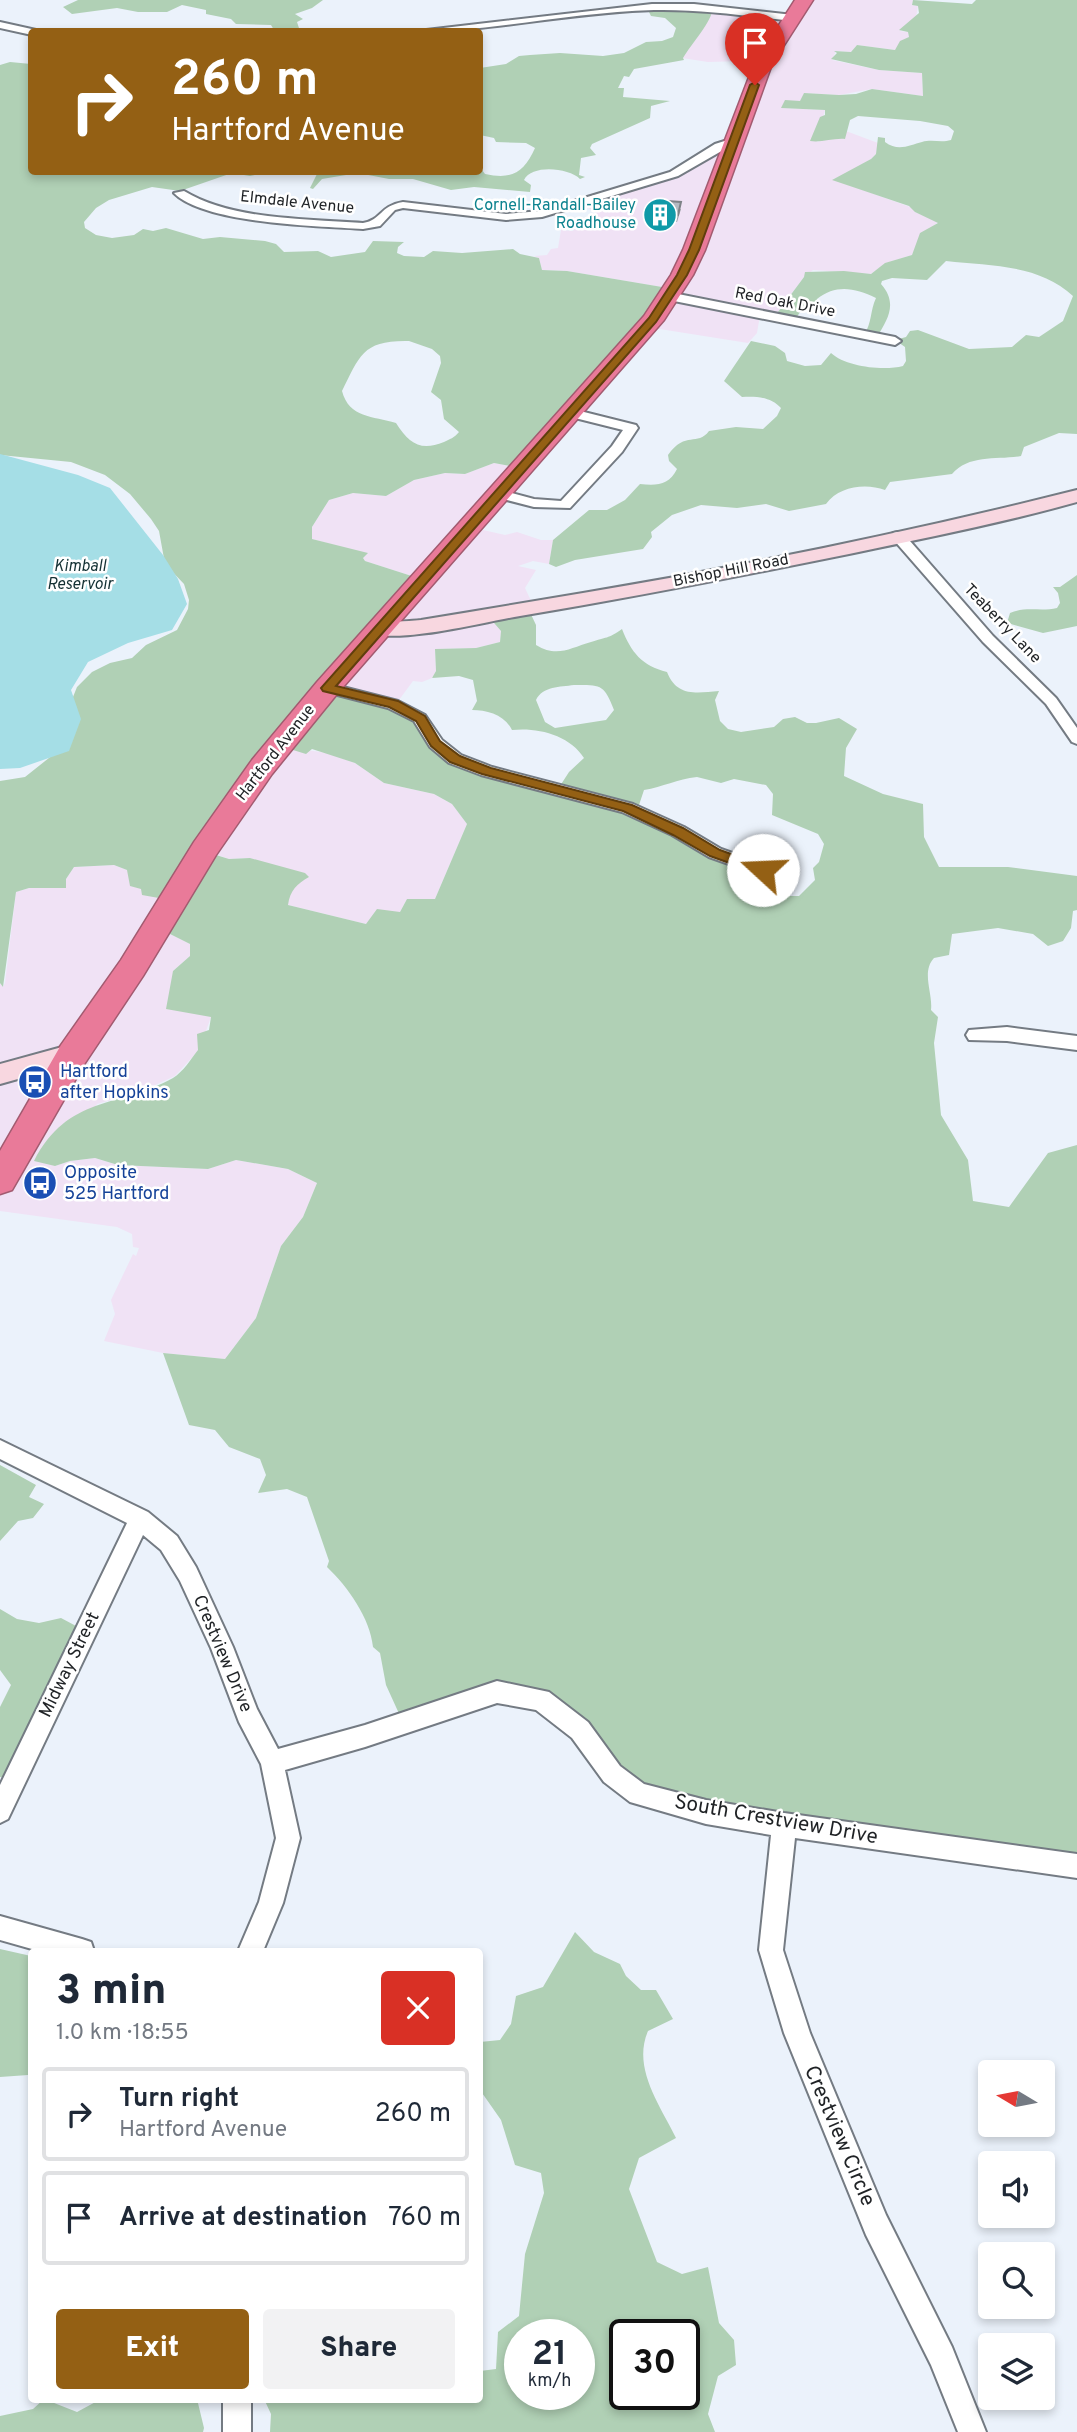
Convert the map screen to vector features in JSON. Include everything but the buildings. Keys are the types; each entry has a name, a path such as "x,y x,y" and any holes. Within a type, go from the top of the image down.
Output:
{"highway":[{"name":"Hartford Avenue","path":"0,1181 74,1054 132,968 231,810 327,688 653,320 694,250 763,64 799,9"}],"street":[{"path":"452,28 652,7 799,9"},
{"path":"0,25 28,31"},
{"name":"Elmdale Avenue","path":"180,193 190,202 209,209 363,226 376,224 388,210 397,206 521,217 572,205 674,174 719,146 734,141"},
{"path":"694,162 725,167"},
{"name":"Red Oak Drive","path":"668,296 895,341"},
{"path":"500,494 534,503 565,505 617,449 631,428 572,413"},
{"name":"Bishop Hill Road","path":"381,629 416,627 647,588 1007,514 1077,496"},
{"name":"Teaberry Lane","path":"898,536 988,639 1051,701 1077,739"},
{"path":"327,688 393,704 420,718 436,743 455,759 487,771 627,808 678,831 715,853 763,870"},
{"path":"975,1035 1007,1034 1077,1043"},
{"path":"0,1074 74,1054"},
{"name":"Crestview Drive","path":"0,1449 140,1519 169,1542 188,1574 222,1647 247,1714 272,1762 288,1838 271,1903 251,1948"},
{"name":"Midway Street","path":"0,1811 140,1519"},
{"name":"South Crestview Drive","path":"272,1762 365,1736 497,1692 541,1700 580,1730 612,1774 638,1794 706,1812 785,1825 1077,1866"},
{"name":"Crestview Circle","path":"785,1825 771,1950 774,1962 797,2033 831,2120 876,2225 942,2357 972,2432"},
{"path":"0,1928 71,1948"},
{"path":"237,2403 237,2432"}],"shaded area":[{"path":"807,0 913,0 912,5 918,6 916,17 900,31 908,32 909,37 895,50 857,45 851,52 836,51 832,60 879,70 922,73 923,96 872,89 839,95 804,93 801,101 782,108 825,110 817,142 829,138 845,138 846,131 878,143 876,154 871,159 833,179 913,208 915,212 938,222 919,239 912,255 886,263 871,274 813,270 804,277 775,316 760,315 757,333 748,343 647,327 674,289 567,271 542,270 539,258 534,256 547,255 551,249 558,248 561,230 573,231 577,225 587,227 596,213 581,203 683,173 733,139 766,65 682,58 713,8 795,18"},
{"path":"494,463 521,468 470,527 505,535 517,532 541,540 553,540 549,564 533,561 518,566 536,570 525,588 533,605 488,616 501,631 500,642 476,648 435,649 436,671 432,678 422,682 413,681 396,704 329,688 421,579 365,561 363,558 367,554 312,539 312,527 329,500 353,493 386,496 414,480 445,473 465,474"},
{"path":"280,746 327,753 355,763 384,783 434,794 452,804 467,824 435,899 407,899 400,912 366,924 288,905 289,895 297,883 309,877 250,858 229,859 203,850"},
{"path":"114,865 127,870 141,889 171,900 168,933 190,944 190,956 173,971 211,1017 199,1050 175,1076 142,1091 97,1104 55,1166 95,1158 118,1165 208,1169 236,1160 288,1169 317,1183 303,1217 281,1246 256,1318 225,1359 163,1353 104,1341 115,1314 111,1300 133,1254 136,1256 139,1248 133,1247 132,1234 117,1227 0,1211 0,983 3,987 16,892 29,888 66,888 66,879 74,867"}],"green space":[{"path":"78,0 323,0 312,8 295,14 303,19 297,22 299,28 236,24 231,19 206,14 206,10 182,5 167,12 138,12 117,8 72,14 63,7"},
{"path":"913,0 972,4 976,0 1077,0 1077,434 1059,433 1024,447 1021,456 984,459 967,463 952,474 890,482 885,490 853,488 838,493 826,504 789,511 766,504 737,508 701,505 672,515 651,532 652,537 643,549 575,560 556,567 549,564 553,540 589,510 607,510 625,500 640,484 657,484 670,478 677,469 669,461 668,455 680,443 705,436 709,431 736,427 763,429 777,416 781,408 777,404 763,398 742,397 724,381 751,341 775,346 785,353 787,361 805,366 821,365 831,353 855,365 886,368 903,366 906,361 905,347 895,340 906,337 910,331 918,330 969,349 1012,347 1026,335 1039,337 1063,321 1073,296 1045,278 1013,268 946,261 927,280 892,278 882,281 889,298 890,311 877,337 864,335 876,298 853,290 838,289 824,294 817,299 817,304 803,308 796,318 775,316 805,272 844,271 871,274 885,263 912,255 920,233 938,223 915,212 909,206 832,180 871,159 876,154 878,137 885,138 885,142 895,147 926,141 947,141 951,140 954,131 948,126 858,116 850,120 845,139 810,141 820,117 825,115 825,110 781,108 785,100 800,101 804,93 856,94 872,89 923,96 922,73 879,70 831,59 837,53 834,51 851,52 857,45 895,50 900,41 909,37 908,32 899,30 919,13 918,6 912,5"},
{"path":"647,8 713,8 709,20 684,60 634,69 629,77 624,76 618,88 624,88 623,97 670,101 651,106 650,118 592,144 590,148 596,155 581,158 579,175 585,177 580,179 560,170 542,170 528,175 524,180 531,185 530,192 474,187 451,190 413,179 389,179 368,175 483,175 483,171 485,174 503,176 516,172 526,163 535,148 526,143 496,142 494,138 483,136 483,68 506,64 519,56 560,53 603,56 624,53 646,42 673,37 676,28 665,18 651,16"},
{"path":"10,62 28,64 28,175 226,175 180,191 152,187 109,200 96,208 84,222 85,228 96,235 112,238 134,235 143,229 153,231 166,228 203,239 220,237 265,241 276,244 284,252 318,251 331,257 365,252 373,241 404,242 398,247 397,253 404,256 424,257 433,251 462,253 513,249 520,254 539,258 542,270 567,271 674,289 521,468 494,463 465,474 445,473 414,480 386,496 353,493 329,500 312,527 312,539 368,553 363,558 365,561 421,579 330,684 417,717 453,759 558,789 569,772 584,758 578,750 552,734 512,730 495,714 472,710 477,701 473,680 459,676 432,678 436,671 435,649 476,648 500,642 501,631 488,616 528,608 536,625 536,645 551,651 570,649 610,636 622,629 638,657 667,672 682,690 719,691 715,700 720,721 728,729 741,732 774,727 783,719 795,717 807,723 839,718 857,729 846,748 844,776 883,794 923,804 924,837 939,867 1008,867 1077,876 1077,910 1073,911 1071,928 1063,941 1048,946 1033,934 998,928 952,934 949,955 934,958 928,976 931,1010 938,1017 934,1043 941,1115 968,1160 973,1201 1009,1207 1048,1153 1077,1145 1077,1864 638,1790 542,1705 503,1699 406,1729 386,1685 380,1653 373,1647 363,1614 350,1593 327,1567 329,1561 307,1497 287,1489 258,1493 266,1475 260,1459 229,1447 215,1430 189,1425 163,1353 225,1359 256,1318 281,1246 303,1217 317,1183 288,1169 236,1160 208,1169 118,1165 95,1158 55,1166 34,1161 47,1140 62,1124 78,1114 153,1087 177,1075 198,1050 197,1034 209,1030 211,1017 166,1009 173,971 190,956 190,944 168,933 170,900 142,895 141,889 130,886 127,870 114,865 74,867 66,879 66,888 29,888 16,892 3,987 0,983 0,781 25,777 64,746 77,687 92,672 110,663 132,658 146,645 177,630 188,609 189,600 184,584 165,564 159,531 130,494 105,475 71,462 0,455 0,65","holes":["409,341 432,349 440,356 441,363 431,392 441,400 444,419 459,432 436,445 416,444 396,423 356,411 345,400 342,391 365,352 382,343","574,685 596,686 604,691 614,710 606,720 555,728 545,722 536,700 539,695 547,690","280,746 306,754 312,749 355,763 384,783 434,794 452,804 467,824 435,899 407,899 400,912 377,909 366,924 288,905 295,888 309,877 305,873 250,858 229,859 203,851","697,777 721,783 734,779 766,785 773,794 772,815 818,834 824,844 819,862 813,868 815,880 799,896 780,896 770,891 770,875 762,870 637,811 644,790"]},
{"path":"316,175 346,175 322,179 313,189 310,188"},
{"path":"1077,575 1077,626 1043,633 1007,623 1010,613 1016,611 1057,608 1060,603 1058,593 1053,587 1060,587"},
{"path":"0,1465 36,1485 29,1497 44,1504 33,1518 18,1521 0,1541"},
{"path":"0,1609 17,1619 39,1623 61,1618 93,1635 19,1781 0,1777 0,1707 11,1685 0,1670"},
{"path":"575,1932 594,1952 620,1964 626,1976 641,1990 656,1990 673,2019 648,2031 643,2059 650,2086 676,2138 639,2158 629,2189 657,2262 682,2274 708,2267 719,2323 734,2340 736,2365 718,2376 708,2414 715,2432 270,2432 271,2414 266,2403 483,2403 483,2371 496,2369 498,2332 504,2327 504,2410 595,2410 595,2319 515,2319 519,2316 525,2254 544,2193 541,2173 515,2165 501,2120 483,2094 483,2042 500,2040 511,2024 516,1996 543,1987"},
{"path":"0,1949 28,1955 28,2075 0,2077"},
{"path":"40,2403 54,2403 77,2412 94,2403 198,2403 204,2428 203,2432 0,2432 0,2416 33,2409"}],"water":[{"name":"Kimball Reservoir","path":"0,454 78,475 110,488 163,555 178,579 187,604 172,630 128,643 88,662 71,690 81,719 69,751 20,768 0,769"}],"place":[{"name":"Cornell-Randall-Bailey Roadhouse","path":"660,215"},
{"name":"Hartford after Hopkins","path":"35,1082"},
{"name":"Opposite 525 Hartford","path":"40,1183"}],"route":[{"path":"755,85 694,250 682,275 653,320 327,688 393,704 420,718 436,743 455,759 487,771 627,808 678,831 715,853 763,870"}]}
